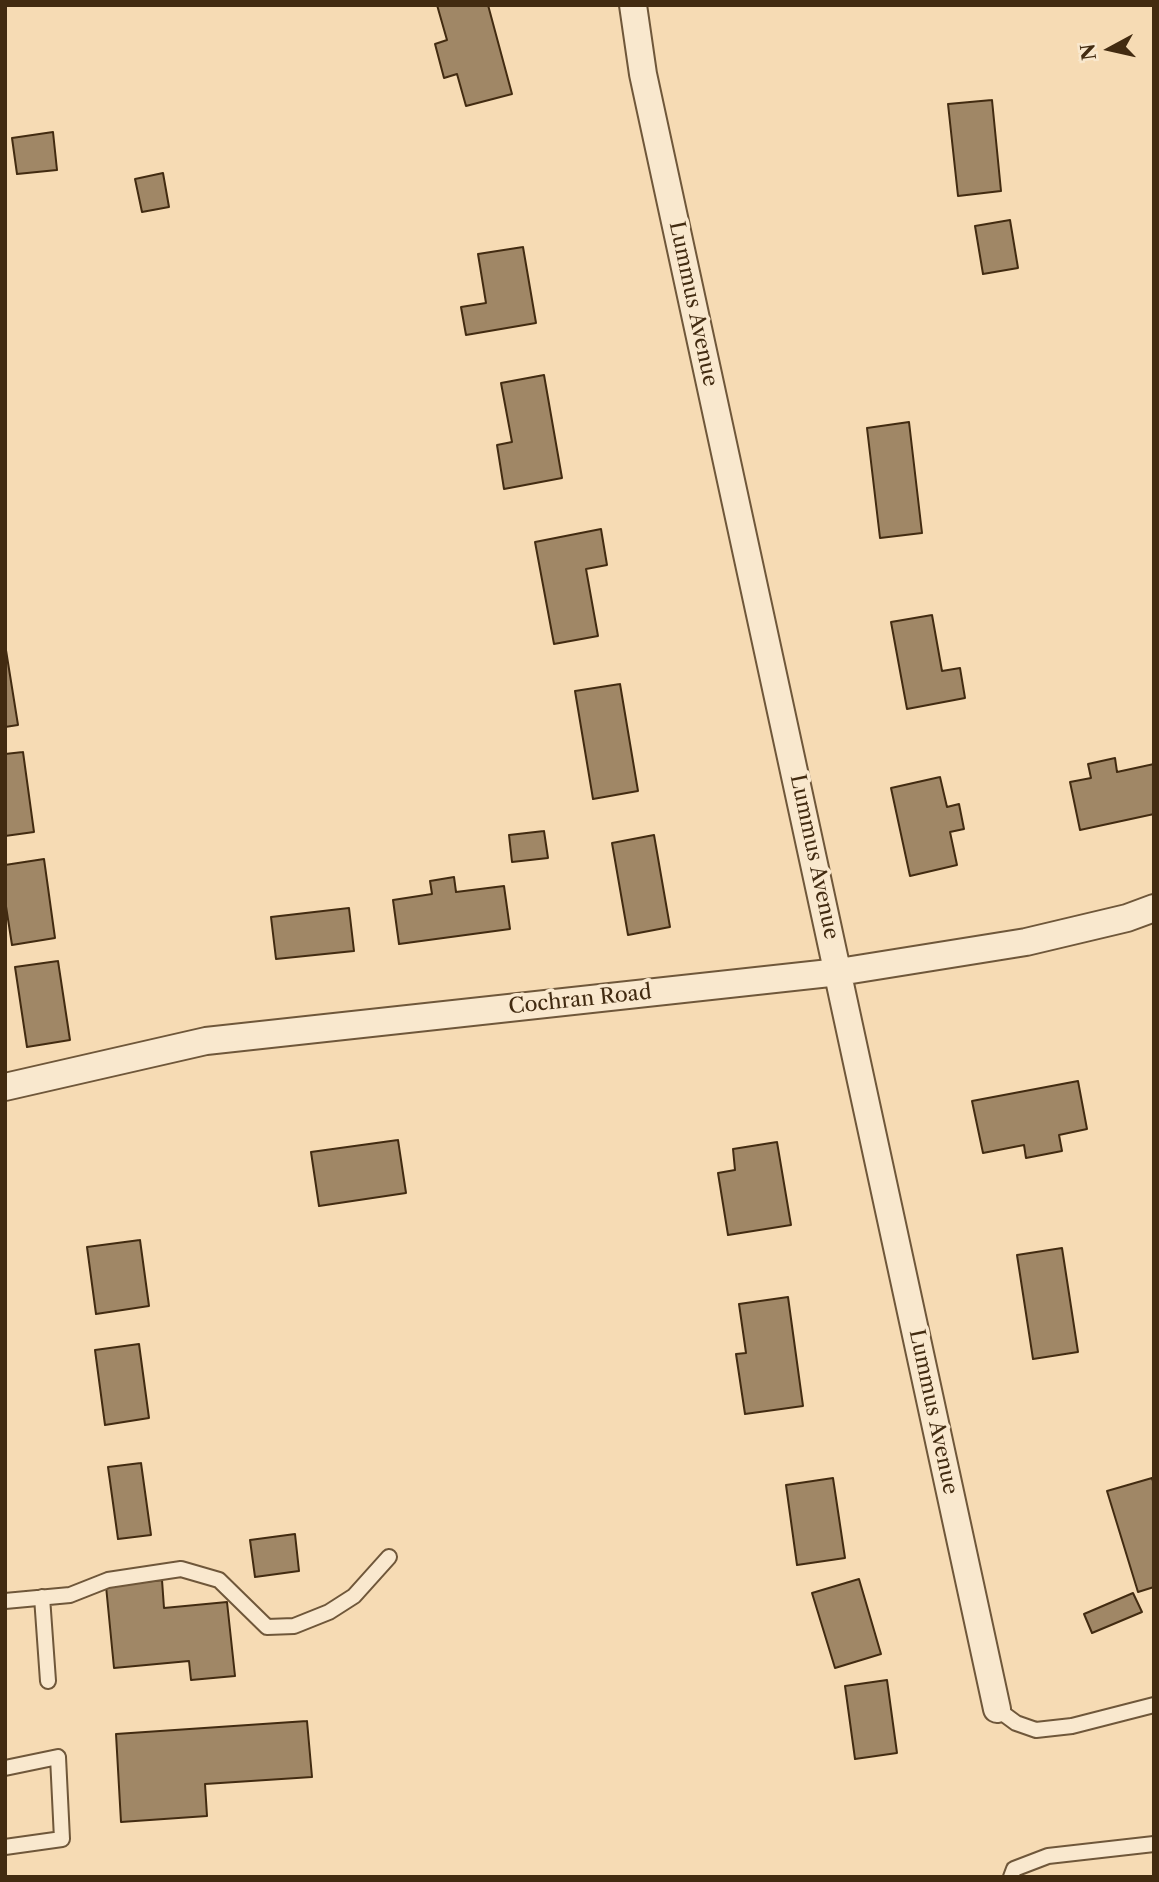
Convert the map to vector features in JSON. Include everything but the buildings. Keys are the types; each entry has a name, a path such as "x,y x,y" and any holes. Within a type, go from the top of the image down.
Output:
{"street":[{"name":"Lummus Avenue","path":"633,5 643,74 997,1709"},
{"name":"Cochran Road","path":"5,1087 205,1041 839,972 1026,942 1127,918 1154,908"}],"lane":[{"path":"5,1601 70,1595 107,1580 181,1569 219,1580 267,1627 294,1626 329,1612 354,1596 389,1556"},
{"path":"42,1597 48,1681"},
{"path":"997,1709 1016,1723 1036,1730 1072,1726 1154,1705"},
{"path":"5,1768 58,1757 62,1839 5,1847"},
{"path":"1011,1877 1014,1869 1048,1856 1154,1844"}]}
